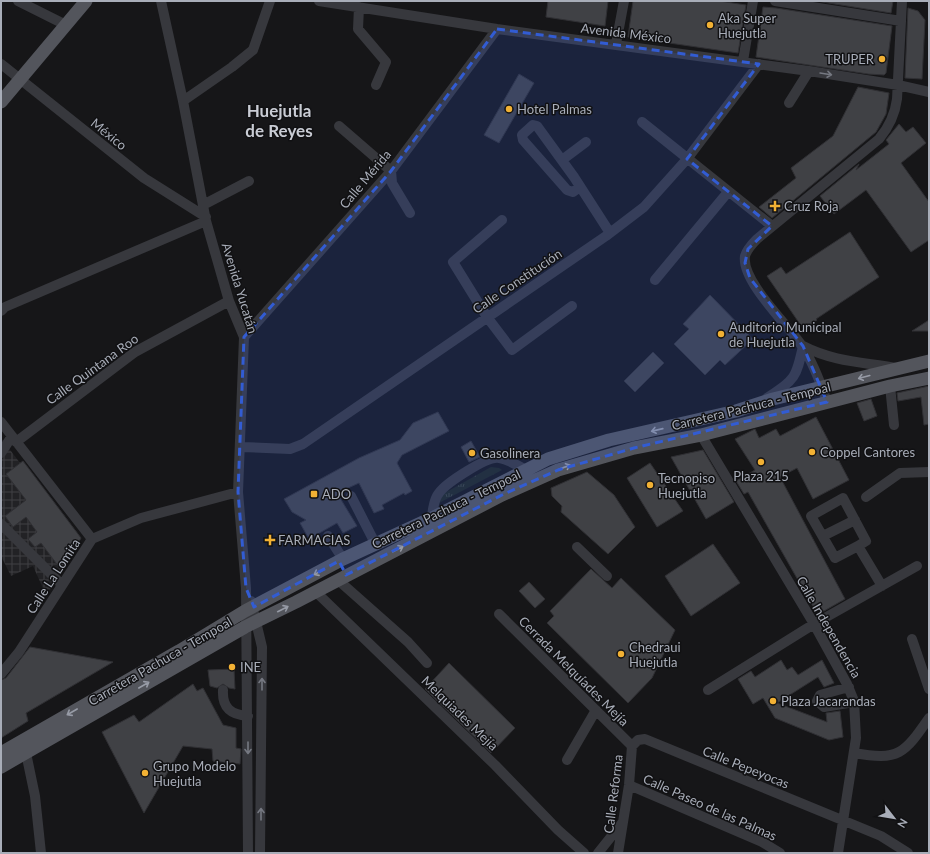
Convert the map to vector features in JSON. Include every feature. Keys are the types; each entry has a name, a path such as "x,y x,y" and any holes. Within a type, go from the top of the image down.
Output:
{"main road":[{"path":"1,102 86,1"},
{"name":"Carretera Pachuca - Tempoal","path":"1,753 316,592 525,470 548,459 580,448 736,411 896,368 929,361"},
{"name":"Carretera Pachuca - Tempoal","path":"1,767 26,753 249,609 341,560 376,544 434,524 541,477 585,460 634,448 701,435 890,386 929,378"},
{"path":"341,560 342,578"}],"street":[{"path":"20,1 66,25"},
{"name":"Avenida Yucatán","path":"161,1 183,101 206,219 230,301 244,337 241,447 238,492 249,609"},
{"path":"183,101 232,67 252,50 270,1"},
{"name":"Avenida México","path":"319,1 497,30 743,61 898,85 929,92"},
{"path":"616,44 624,1"},
{"path":"743,61 753,1"},
{"path":"775,1 900,21"},
{"path":"827,402 803,346 771,308 750,278 746,268 745,256 748,249 772,226 879,139 888,127 894,113 898,85 902,1"},
{"path":"359,7 358,28 386,62 376,85"},
{"name":"Calle Mérida","path":"244,337 391,171 497,30"},
{"name":"México","path":"1,64 144,178 206,219"},
{"name":"Calle Constitución","path":"241,447 290,449 303,444 610,233 644,207 687,159 759,64"},
{"path":"789,103 809,71"},
{"path":"642,122 772,226"},
{"path":"580,187 573,192 567,190 526,144 522,135 529,127 534,125 537,126 562,160 580,187 610,233"},
{"path":"339,126 391,171 392,183 410,213"},
{"path":"562,160 586,142"},
{"path":"203,205 249,181"},
{"path":"655,280 728,192"},
{"path":"1,311 5,307 206,219"},
{"path":"502,220 453,262 487,317 512,350 572,306"},
{"name":"Calle Quintana Roo","path":"1,452 14,439 135,352 230,301"},
{"path":"803,346 822,356 837,360 896,368"},
{"path":"759,404 793,380 797,371 803,346"},
{"path":"890,386 894,425"},
{"path":"1,422 92,539"},
{"name":"Calle Independencia","path":"701,435 814,624 849,688 854,702 856,738 838,853"},
{"path":"434,524 437,495 445,485 493,458 501,458 541,477"},
{"path":"866,497 900,473 929,472"},
{"name":"Calle La Lomita","path":"1,674 19,652 92,539 142,518 238,492"},
{"path":"351,496 376,544"},
{"path":"843,498 855,520 866,541 835,558 811,516 843,498"},
{"path":"823,536 855,520"},
{"path":"1,524 62,585"},
{"path":"328,536 341,560"},
{"path":"858,546 882,586"},
{"path":"577,547 607,576"},
{"path":"708,690 814,624 916,566"},
{"path":"342,578 408,642 427,663"},
{"name":"Melquiades Mejía","path":"316,592 344,617 495,765 558,830 584,853"},
{"path":"248,853 248,719 251,625 249,609"},
{"name":"Cerrada Melquíades Mejía","path":"499,614 596,710 635,743"},
{"path":"251,625 262,647 260,853"},
{"path":"912,639 929,689"},
{"path":"849,688 820,695 817,701 824,707 854,702"},
{"path":"223,690 225,704 236,716 262,722"},
{"path":"568,760 596,710"},
{"path":"854,753 876,757 898,754 915,738 929,718"},
{"name":"Calle Pepeyocas","path":"635,743 645,739 881,836 908,853"},
{"name":"Calle Reforma","path":"618,853 635,743"},
{"path":"26,753 35,796 41,853"},
{"name":"Calle Paseo de las Palmas","path":"629,785 762,842 780,853"},
{"path":"598,853 622,823"}],"highlighted area":[{"path":"497,29 759,64 687,159 772,226 748,249 745,263 750,278 803,346 827,402 634,448 558,470 502,495 346,575 339,561 254,607 246,588 238,492 244,337 391,171"}],"shaded area":[{"path":"1,438 20,463 23,461 81,538 55,583 46,595 33,566 11,576 1,556"}],"green space":[{"path":"491,467 502,470 439,503 443,494"}],"building":[{"path":"548,1 608,1 605,26 546,17"},
{"name":"Aka Super Huejutla","path":"633,1 719,1 746,5 738,53 628,37"},
{"path":"816,1 893,1 891,13"},
{"path":"763,7 892,26 886,73 884,75 868,74 756,57"},
{"path":"908,8 918,11 925,20 922,79 905,78"},
{"name":"Hotel Palmas","path":"519,74 534,83 499,143 484,135"},
{"path":"858,87 889,93 886,114 876,132 772,218 759,207 796,178 791,168 833,136"},
{"path":"899,124 906,132 913,127 926,143 901,163 929,202 929,240 911,252 866,190 834,214 820,196 859,164 856,170 889,144 886,140"},
{"path":"850,232 879,277 816,319 817,320 804,330 767,276 781,267 786,274"},
{"name":"Auditorio Municipal de Huejutla","path":"710,295 753,339 725,365 720,360 705,375 674,344 689,329 683,324"},
{"path":"929,320 929,331 912,331"},
{"path":"653,352 664,363 635,392 624,381"},
{"path":"929,386 929,424 924,425 921,397 898,401 897,393"},
{"path":"871,399 877,416 864,421 857,403"},
{"path":"438,412 449,431 402,455 397,463 412,491 405,495 404,493 382,505 384,509 374,513 359,483 337,493 357,526 343,533 337,523 309,539 300,523 306,520 292,512 284,499 359,458 400,440 413,423"},
{"path":"816,417 849,480 813,499 797,468 780,477 845,599 824,611 815,610 748,492 744,494 736,481 755,470 735,439 755,429 759,438 776,429 780,436"},
{"path":"471,441 480,457 469,462 461,447"},
{"path":"703,450 734,502 706,519 671,457"},
{"path":"23,461 81,538 62,571 41,543 35,547 28,539 37,532 26,517 13,527 5,516 26,500 6,474"},
{"path":"650,463 683,511 657,527 627,478"},
{"path":"587,472 614,495 635,527 608,554 561,512 562,506 552,496 551,488"},
{"path":"713,544 740,583 691,616 665,576"},
{"name":"Chedraui Huejutla","path":"591,569 612,588 621,578 675,630 652,678 628,703 547,623 554,616 550,611"},
{"path":"529,582 545,599 535,608 519,591"},
{"path":"30,647 113,662 26,713 28,721 1,738 1,680 6,678"},
{"name":"Plaza Jacarandas","path":"781,660 787,670 792,667 798,675 822,660 834,683 824,687 818,677 777,703 827,722 826,713 840,711 843,737 829,740 775,718 763,698 753,704 738,679 751,671 755,677"},
{"path":"449,663 515,728 491,753 425,689"},
{"path":"234,669 235,689 229,688 223,684 217,688 210,686 208,670"},
{"name":"Grupo Modelo Huejutla","path":"193,684 197,691 203,688 223,725 236,728 236,748 241,749 240,764 213,761 212,749 183,746 144,813 102,732 134,715 139,722"}],"place":[{"name":"Aka Super Huejutla","path":"710,25"},
{"name":"TRUPER","path":"882,59"},
{"name":"Hotel Palmas","path":"509,109"},
{"name":"Cruz Roja","path":"775,206"},
{"name":"Auditorio Municipal de Huejutla","path":"721,334"},
{"name":"Coppel Cantores","path":"812,452"},
{"name":"Gasolinera","path":"472,453"},
{"name":"Plaza 215","path":"761,462"},
{"name":"Tecnopiso Huejutla","path":"650,485"},
{"name":"ADO","path":"314,494"},
{"name":"FARMACIAS","path":"270,540"},
{"name":"Chedraui Huejutla","path":"621,654"},
{"name":"INE","path":"232,667"},
{"name":"Plaza Jacarandas","path":"773,701"},
{"name":"Grupo Modelo Huejutla","path":"145,773"}],"district":[{"name":"Huejutla de Reyes","path":"279,121"}]}
